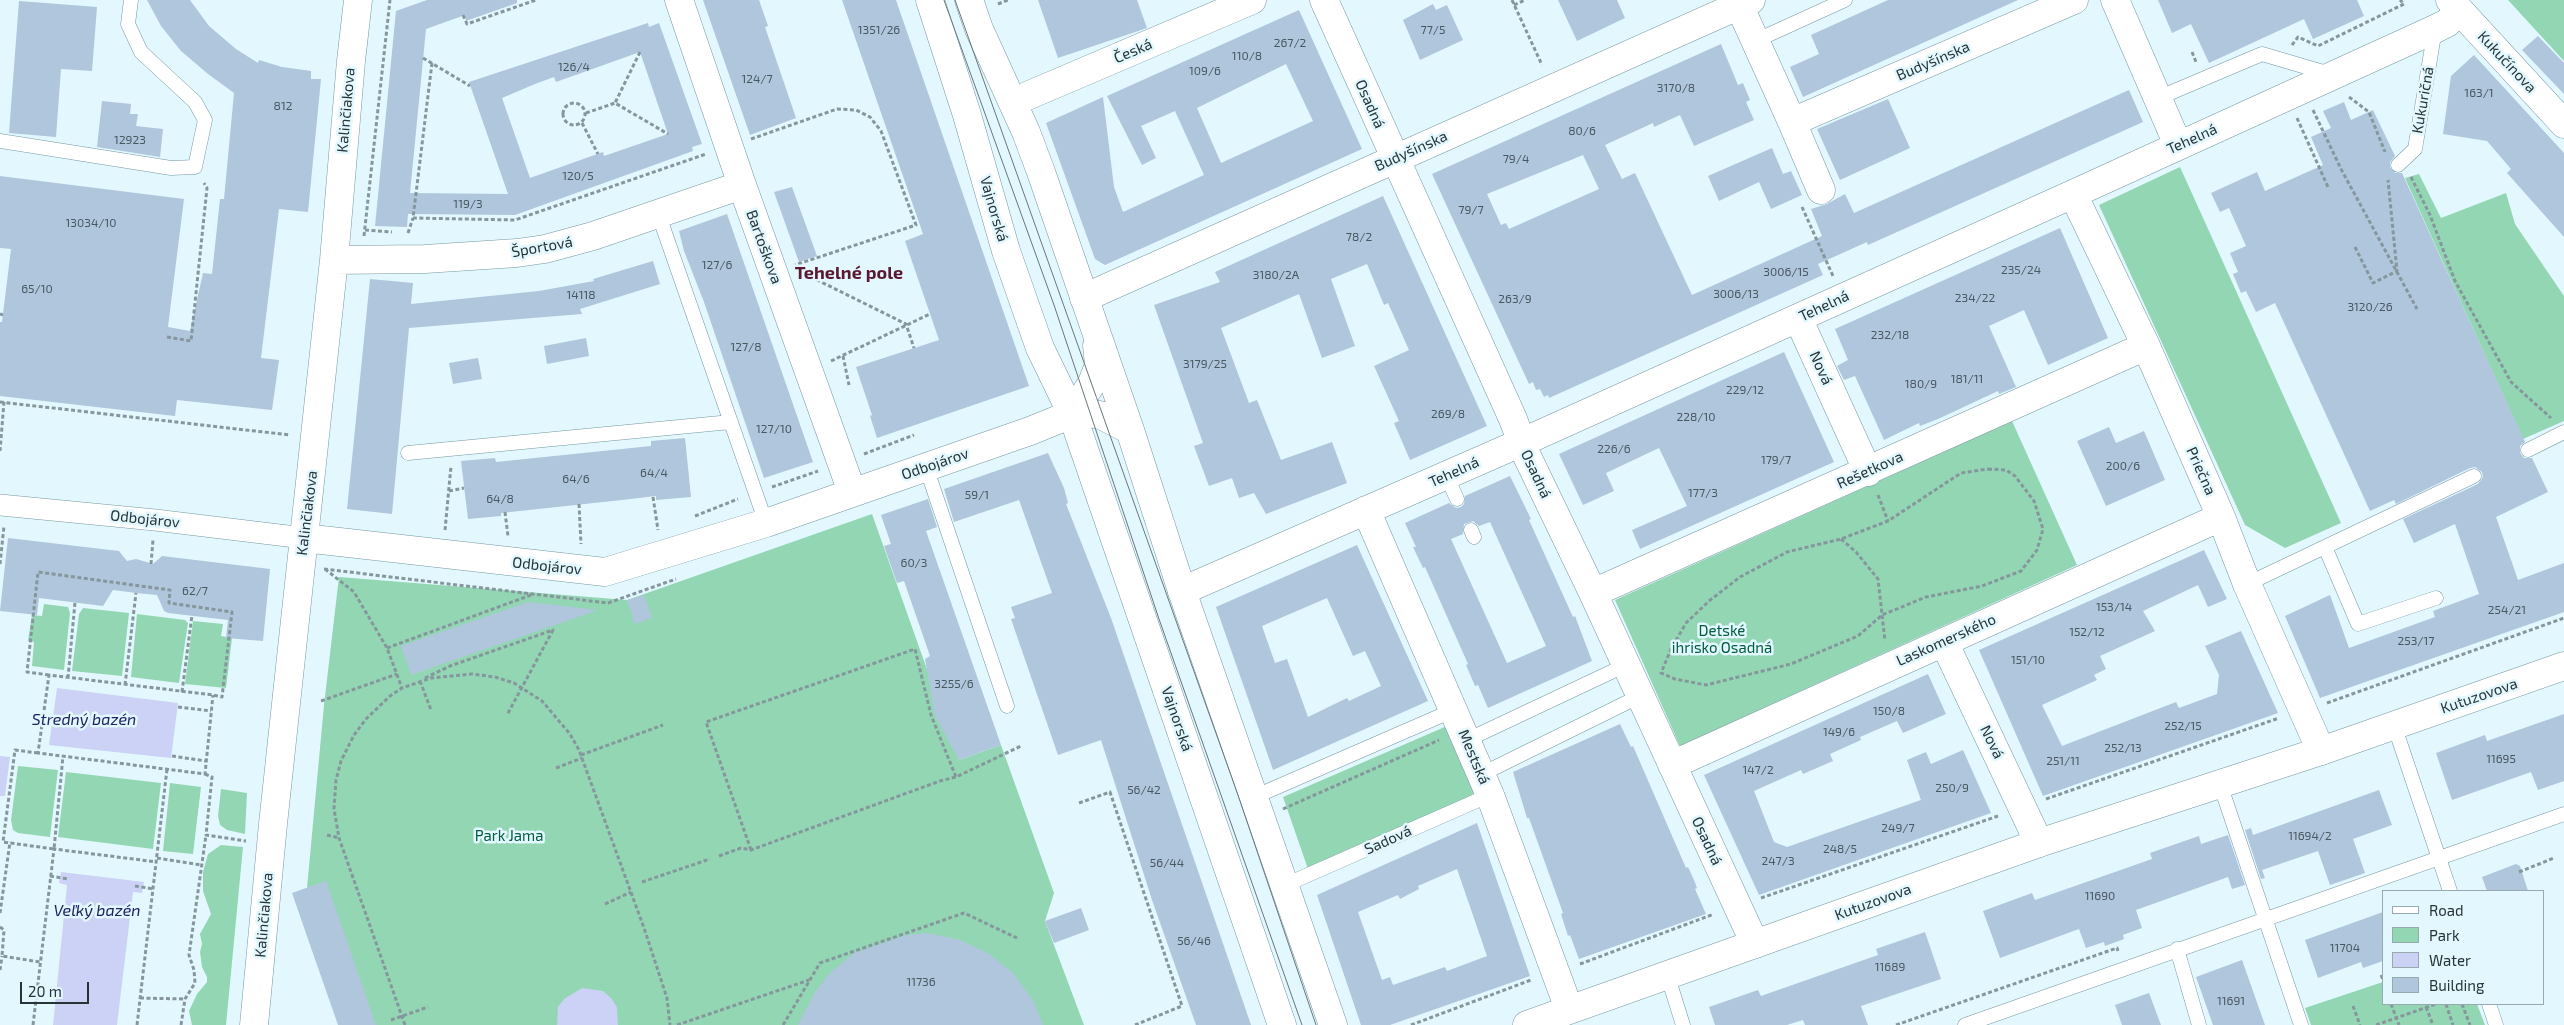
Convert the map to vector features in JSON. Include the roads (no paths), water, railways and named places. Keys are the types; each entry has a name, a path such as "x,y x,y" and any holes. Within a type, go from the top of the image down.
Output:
{"street":[{"name":"Kalinčiakova","path":"254,1025 273,824 334,260 350,70 358,0"},
{"name":"Bartoškova","path":"679,0 742,185 852,492"},
{"name":"Vajnorská","path":"930,0 967,116 1006,251 1040,348 1072,414 1282,1025"},
{"path":"970,0 979,28 1013,102 1041,172 1096,328 1182,591 1333,1025"},
{"name":"Česká","path":"1013,102 1252,0"},
{"name":"Osadná","path":"1324,0 1522,441 1755,944"},
{"name":"Budyšínska","path":"1792,122 2074,0"},
{"path":"2115,0 2178,145"},
{"name":"Budyšínska","path":"1084,298 1745,3 1755,41 1821,190"},
{"name":"Tehelná","path":"1182,591 1798,318 2435,29 2447,23 2455,6"},
{"name":"Kukučínova","path":"2455,6 2564,124"},
{"name":"Športová","path":"334,260 431,258 545,249 593,236 742,185"},
{"name":"Priečna","path":"2073,194 2146,346 2320,750"},
{"name":"Nová","path":"1798,318 1873,483"},
{"path":"1072,414 1092,383 1099,365 1096,328"},
{"name":"Rešetkova","path":"1593,593 1873,483 2146,346"},
{"path":"1072,414 1091,413 1103,416 1130,430"},
{"name":"Odbojárov","path":"2,513 155,520 605,572 766,523 1030,431 1072,414"},
{"name":"Mestská","path":"1366,510 1454,710 1456,738 1486,784 1569,1009"},
{"name":"Laskomerského","path":"1672,765 2221,517"},
{"name":"Nová","path":"1944,642 2024,807 2039,843"},
{"name":"Kutuzovova","path":"1527,1025 2039,843 2220,784 2564,666"}],"lane":[{"path":"0,141 171,168 195,167 204,120 195,102 141,52 128,24 131,0"},
{"path":"1755,41 1845,0"},
{"name":"Kukuričná","path":"2398,165 2415,149 2435,29"},
{"path":"2158,98 2262,54 2333,75"},
{"path":"658,213 766,523"},
{"path":"408,453 731,422"},
{"path":"2528,450 2561,428"},
{"path":"926,467 1007,706"},
{"path":"1446,475 1457,499"},
{"path":"2247,584 2474,476"},
{"path":"2325,547 2358,624 2436,598"},
{"path":"1456,738 1626,665"},
{"name":"Sadová","path":"1285,885 1486,784 1640,696"},
{"path":"1254,797 1454,710"},
{"path":"2394,725 2450,890"},
{"path":"2220,784 2263,918 2301,1025"},
{"path":"1965,1025 2438,856 2564,814"},
{"path":"2177,949 2199,1025"},
{"path":"1667,974 1683,1025"},
{"path":"2489,1005 2496,1025"}],"water":[{"name":"Stredný bazén","path":"57,688 178,703 171,758 49,745"},
{"path":"0,756 10,757 5,796 0,796"},
{"name":"Veľký bazén","path":"61,872 144,882 142,893 133,892 117,1025 53,1025 67,885 59,883"},
{"path":"582,988 603,991 611,998 617,1007 618,1025 557,1025 558,1007 564,999"}],"tram line":[{"path":"944,0 1054,305 1159,619 1302,1025"},
{"path":"955,0 1238,795 1316,1025"}],"district":[{"name":"Tehelné pole","path":"849,273"}],"park label":[{"name":"Detské ihrisko Osadná","path":"1722,640"},
{"name":"Park Jama","path":"509,836"}]}
